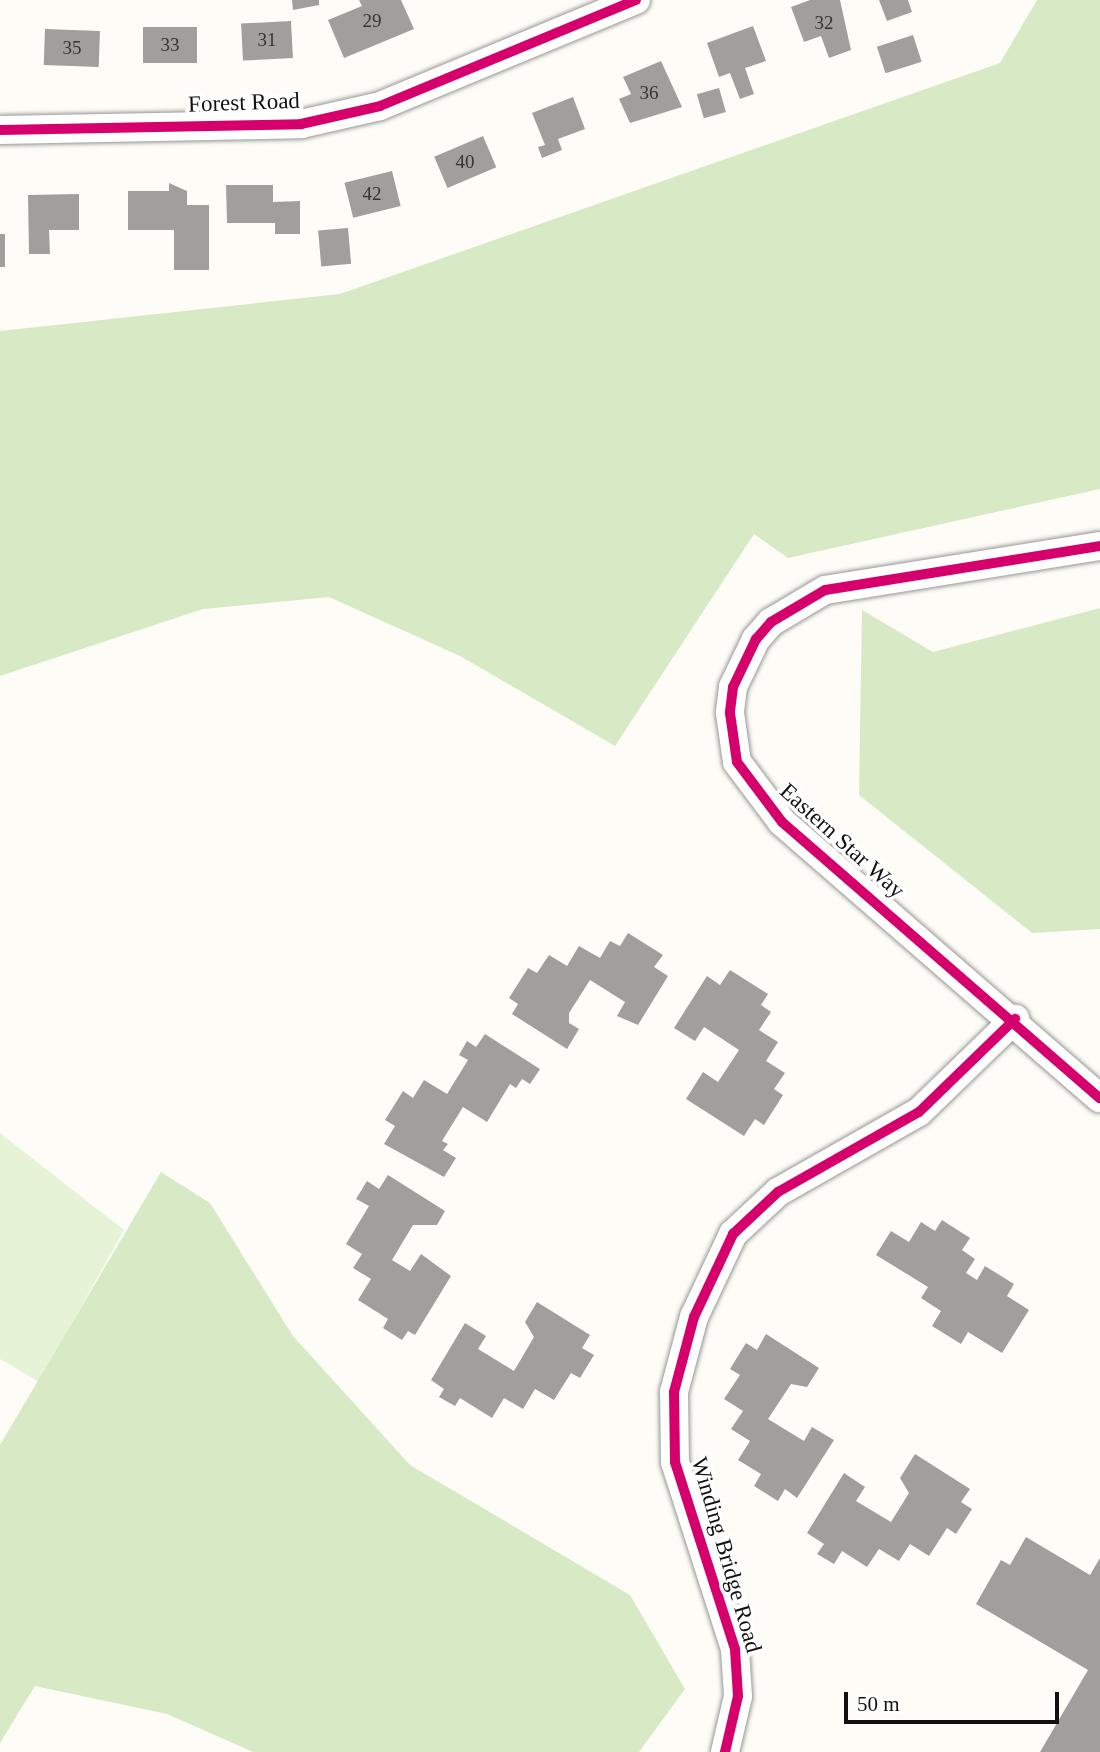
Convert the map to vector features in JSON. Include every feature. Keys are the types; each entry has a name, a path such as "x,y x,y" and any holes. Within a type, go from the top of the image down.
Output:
{"street":[{"name":"Forest Road","path":"0,131 301,124 380,106 636,0"},
{"name":"Eastern Star Way","path":"1100,546 825,590 771,622 744,658 733,687 737,762 766,803 1015,1019 1100,1098"},
{"name":"Winding Bridge Road","path":"725,1752 738,1696 735,1649 674,1462 674,1392 694,1317 733,1234 778,1192 919,1112 1015,1019"}],"green space":[{"path":"1037,0 1100,0 1100,489 788,558 754,534 615,746 460,656 329,597 203,609 0,676 0,331 340,294 1000,63"},
{"path":"1100,608 1100,929 1032,933 859,795 862,610 933,652"},
{"path":"0,1133 124,1230 39,1382 0,1359"},
{"path":"161,1172 210,1203 293,1336 410,1465 630,1595 685,1689 639,1752 253,1752 167,1714 35,1686 0,1743 0,1445"}],"building":[{"path":"292,0 319,0 319,5 293,10"},
{"path":"359,0 401,0 414,29 344,58 328,20 362,6"},
{"path":"810,0 840,0 851,50 829,58 821,36 804,42 791,7"},
{"path":"879,0 908,0 912,12 887,21"},
{"path":"291,21 293,58 243,61 241,24"},
{"path":"753,26 766,61 745,68 754,94 740,99 730,73 719,77 707,43"},
{"path":"143,27 197,27 197,63 143,63"},
{"path":"45,29 100,31 99,67 44,65"},
{"path":"913,35 922,62 886,73 877,47"},
{"path":"661,61 682,107 630,123 619,99 631,94 623,77"},
{"path":"719,88 726,112 704,118 697,94"},
{"path":"573,97 585,129 558,139 562,150 542,158 538,147 545,145 532,113"},
{"path":"483,136 496,167 447,188 434,157"},
{"path":"392,171 401,206 353,218 344,183"},
{"path":"169,183 187,191 187,205 209,205 209,270 174,270 174,230 128,230 128,191 169,191"},
{"path":"226,185 273,185 273,202 300,201 300,234 275,234 275,223 227,223"},
{"path":"79,194 79,230 49,230 50,254 29,254 28,195"},
{"path":"348,228 351,264 321,266 318,231"},
{"path":"0,234 5,234 5,267 0,267"},
{"path":"628,933 663,955 654,967 668,976 638,1025 617,1016 625,1002 590,980 569,1013 569,1023 579,1029 567,1049 512,1014 518,1004 509,998 528,968 537,973 549,955 567,966 579,946 600,958 610,941 620,946"},
{"path":"730,970 768,994 761,1005 771,1012 759,1030 778,1042 766,1061 785,1073 774,1089 783,1095 764,1125 755,1119 744,1136 686,1099 703,1072 718,1082 739,1050 704,1027 695,1041 674,1028 707,976 720,985"},
{"path":"485,1034 540,1069 530,1084 522,1079 516,1088 510,1084 487,1122 463,1107 442,1141 448,1144 443,1150 456,1158 444,1177 384,1144 395,1126 385,1120 403,1091 413,1098 424,1080 447,1094 468,1060 459,1055 467,1041 476,1047"},
{"path":"388,1175 445,1211 437,1225 413,1225 392,1260 410,1271 421,1254 451,1276 415,1335 408,1331 402,1340 383,1328 388,1319 358,1300 371,1279 353,1268 362,1254 346,1244 369,1206 356,1199 367,1181 379,1189"},
{"path":"942,1220 970,1238 962,1250 975,1259 966,1273 977,1280 985,1266 1014,1284 1007,1296 1029,1310 1002,1353 968,1332 961,1344 932,1326 941,1311 921,1298 928,1287 876,1255 891,1231 909,1242 921,1222 935,1231"},
{"path":"537,1302 590,1335 582,1348 594,1355 580,1378 571,1373 554,1400 535,1389 523,1409 504,1398 492,1418 460,1398 455,1406 439,1397 444,1389 431,1380 465,1323 486,1336 478,1349 514,1371 534,1337 525,1322"},
{"path":"766,1334 819,1368 807,1387 791,1384 768,1419 804,1441 812,1427 834,1440 797,1498 785,1489 778,1501 754,1486 761,1474 738,1460 750,1441 731,1429 743,1411 724,1399 740,1375 730,1369 746,1343 757,1350"},
{"path":"915,1454 970,1489 961,1502 972,1509 956,1534 947,1528 929,1556 910,1544 899,1561 879,1549 867,1567 842,1551 834,1564 817,1554 824,1544 807,1533 844,1473 865,1487 856,1501 891,1522 909,1493 900,1478"},
{"path":"1026,1537 1090,1575 1100,1558 1100,1752 1040,1752 1088,1670 976,1604 1001,1560 1010,1565"}],"cycle path":[{"path":"0,130 301,124 380,106 636,0"},
{"path":"1100,546 825,590 771,622 756,639 733,687 730,713 737,762 782,822 1100,1098"},
{"path":"725,1752 738,1696 735,1649 675,1462 674,1392 694,1317 733,1234 778,1192 919,1112 1015,1019"}]}
